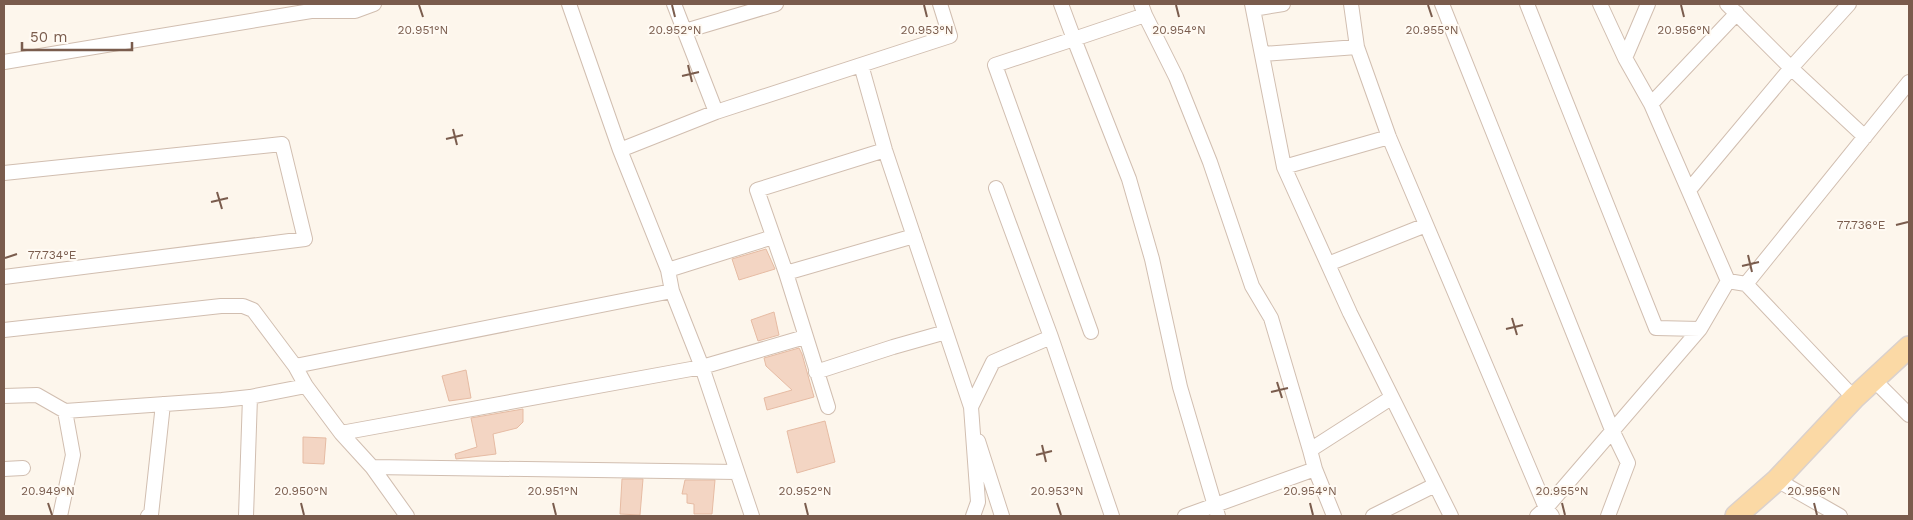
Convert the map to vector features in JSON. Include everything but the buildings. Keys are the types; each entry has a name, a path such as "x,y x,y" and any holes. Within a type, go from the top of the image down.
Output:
{"main road":[{"path":"1736,516 1777,480 1854,398 1909,347"}],"street":[{"path":"4,62 311,11 355,11 374,4"},
{"path":"569,4 620,150 668,270 672,291 702,367 752,516"},
{"path":"674,4 716,112"},
{"path":"685,31 776,4"},
{"path":"620,150 716,112 950,36 940,4"},
{"path":"1061,4 1129,179 1152,259 1180,387 1216,510"},
{"path":"1283,4 1253,6 1284,167 1391,398 1451,516"},
{"path":"1351,4 1357,47 1389,137 1545,514 1612,430 1700,329 1728,281"},
{"path":"1442,4 1612,430 1628,463 1608,516"},
{"path":"1527,4 1656,328 1700,329"},
{"path":"1600,4 1625,58 1651,104 1728,281"},
{"path":"1625,58 1648,4"},
{"path":"1689,190 1791,68 1848,4"},
{"path":"1091,332 995,65 1074,39 1143,9 1176,77 1210,162 1252,286 1271,318 1315,469 1334,516"},
{"path":"1651,104 1732,9 1791,68 1865,137"},
{"path":"1262,54 1357,47"},
{"path":"862,64 885,150 971,406 978,502 973,516"},
{"path":"1746,284 1909,82"},
{"path":"1284,167 1389,137"},
{"path":"4,174 282,144 305,239 4,277"},
{"path":"828,407 786,273 757,190 885,150"},
{"path":"996,188 1051,337 1112,516"},
{"path":"1328,264 1426,225"},
{"path":"786,273 914,236"},
{"path":"668,270 772,237"},
{"path":"1728,281 1746,284 1854,398"},
{"path":"295,366 672,291"},
{"path":"4,330 221,306 243,306 253,310 295,366 306,386 341,433 372,467 407,516"},
{"path":"816,372 893,346 946,332"},
{"path":"341,433 702,367 805,337"},
{"path":"971,406 993,362 1051,337"},
{"path":"1874,380 1909,415"},
{"path":"4,396 38,395 65,412 250,397 306,386"},
{"path":"246,516 250,397"},
{"path":"1310,450 1391,398"},
{"path":"148,516 151,515 163,404"},
{"path":"60,516 73,455 65,412"},
{"path":"974,428 1002,516"},
{"path":"372,467 737,472"},
{"path":"4,469 23,468"},
{"path":"1184,516 1216,510 1315,469"},
{"path":"1777,480 1840,516"},
{"path":"1373,516 1435,485"}]}
